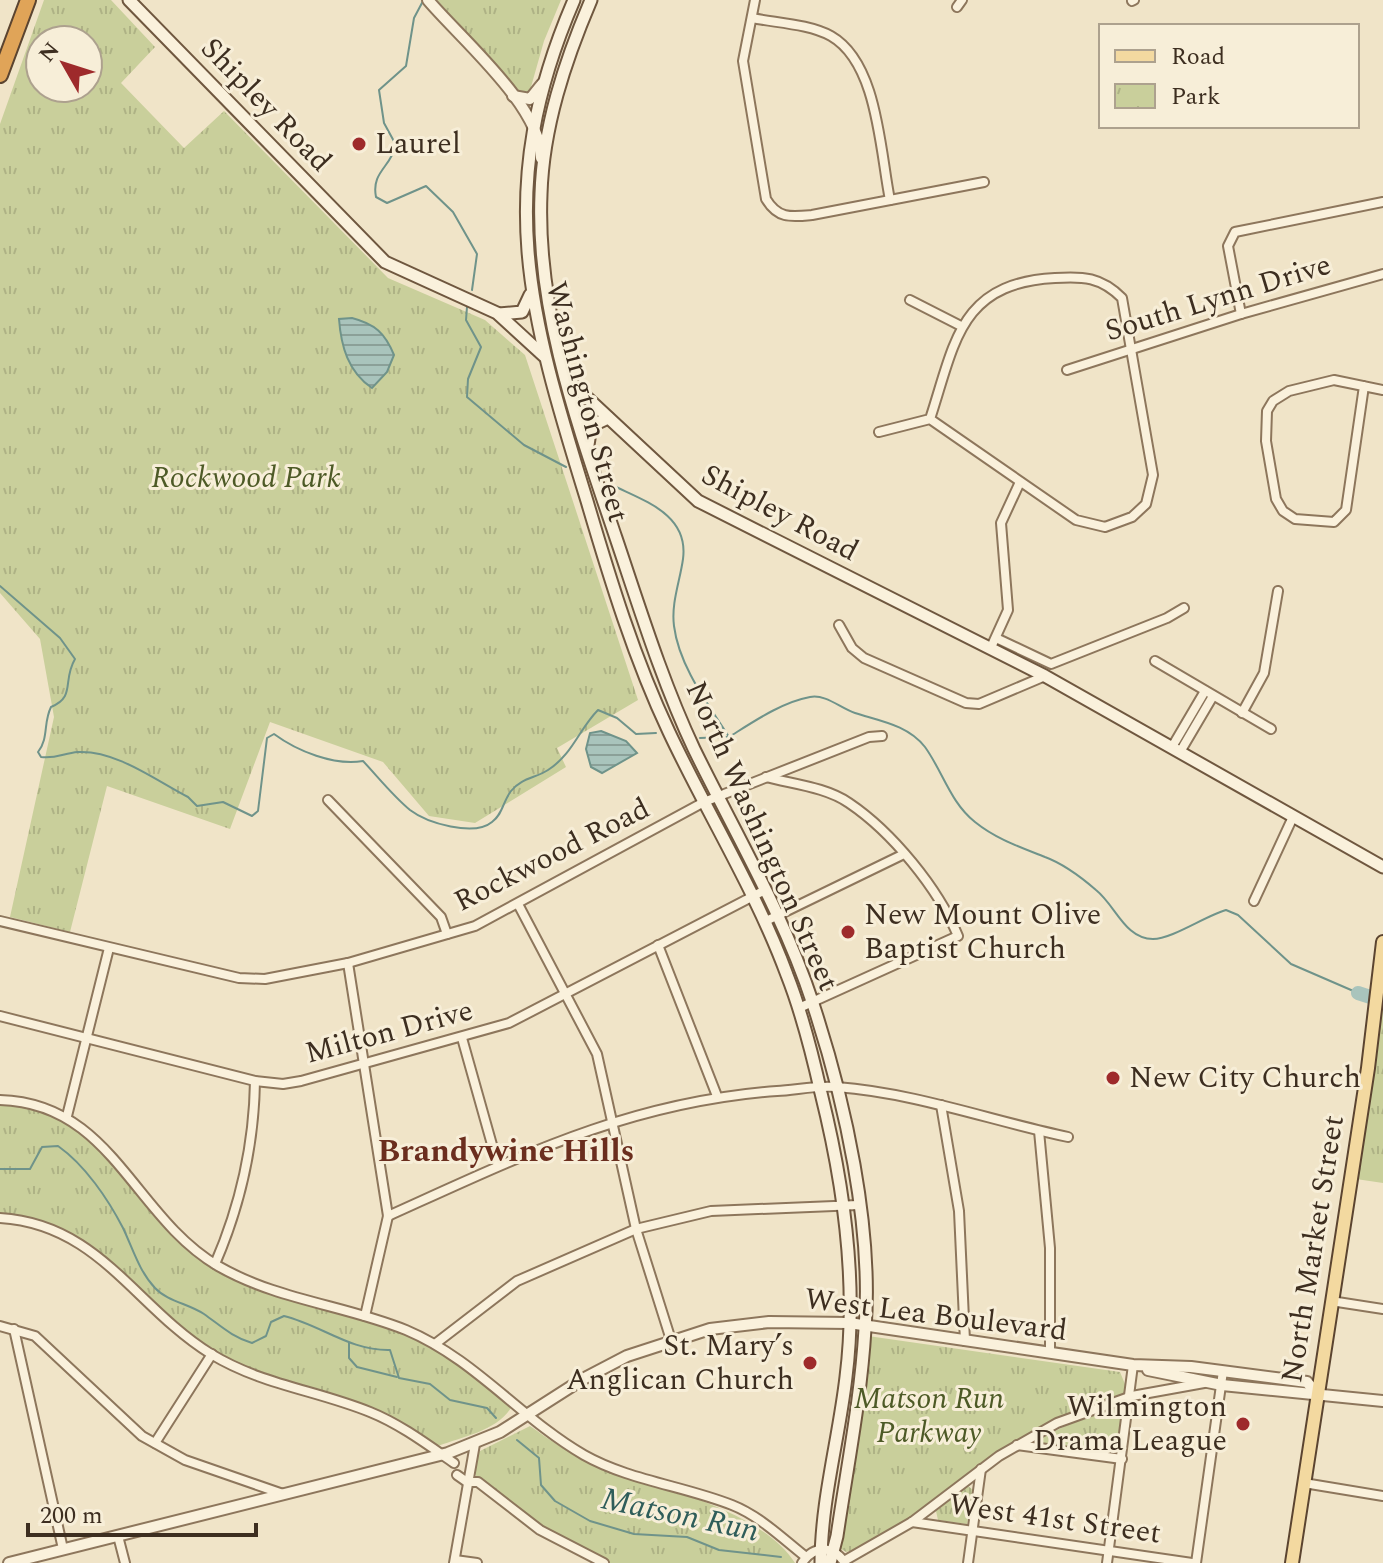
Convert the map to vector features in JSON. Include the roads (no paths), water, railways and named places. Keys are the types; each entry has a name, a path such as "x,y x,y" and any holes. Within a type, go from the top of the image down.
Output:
{"highway":[{"path":"0,75 28,0"}],"main road":[{"name":"Shipley Road","path":"129,0 385,262 499,314 698,501 993,643 1292,819 1383,867"},
{"name":"Washington Street","path":"574,0 531,118 526,210 531,292 543,355 635,650 668,730 704,802"},
{"name":"Washington Street","path":"565,377 545,280 540,192 557,98 591,0"},
{"path":"499,314 522,312 531,292"},
{"name":"North Washington Street","path":"565,377 655,655 718,797 778,915 812,1002 835,1086 858,1205 866,1327 828,1555 821,1563"},
{"path":"589,457 589,429 598,420 608,418"},
{"name":"North Washington Street","path":"704,802 764,922 799,1008 820,1088 844,1205 849,1323 847,1372 828,1555"},
{"name":"North Market Street","path":"1292,1563 1368,1068 1383,942"}],"street":[{"path":"428,0 531,118 541,152 540,192"},
{"path":"755,0 743,61 766,199 773,211 787,217 984,182"},
{"path":"752,18 830,35 860,62 868,83 890,200"},
{"path":"511,95 530,99 542,84"},
{"path":"531,118 546,112 557,98"},
{"path":"1241,314 1228,246 1231,236 1240,229 1383,202"},
{"name":"South Lynn Drive","path":"1067,370 1241,314 1383,274"},
{"path":"879,432 930,419 1076,520 1094,527 1119,524 1146,504 1152,465 1122,298 1099,280 1086,276 1045,278 1009,286 976,305 961,326 930,419"},
{"path":"910,300 961,326"},
{"path":"1364,386 1346,510 1334,522 1295,519 1283,511 1276,499 1266,441 1267,411 1273,401 1289,391 1334,380 1364,386 1383,390"},
{"path":"1020,482 1001,523 1008,610 993,643 1051,664 1167,618 1184,608"},
{"path":"1242,713 1264,673 1278,591"},
{"path":"839,625 852,648 864,658 966,703 979,704 1045,676"},
{"path":"1155,661 1271,729"},
{"path":"1176,749 1209,694"},
{"name":"Rockwood Road","path":"0,921 252,979 348,963 475,926 704,802 869,737 882,736"},
{"path":"766,777 848,802 904,854 935,892 958,936 799,1008"},
{"path":"328,800 441,917 447,934"},
{"path":"1254,901 1292,819"},
{"path":"764,922 904,854"},
{"name":"Milton Drive","path":"0,1016 255,1081 283,1084 509,1023 765,890"},
{"path":"518,904 597,1054 636,1229 671,1340"},
{"path":"658,945 717,1096"},
{"path":"67,1116 109,948"},
{"path":"348,963 388,1216 365,1316"},
{"path":"462,1038 498,1166"},
{"path":"215,1264 236,1215 254,1132 255,1081"},
{"path":"388,1216 498,1166 612,1120 717,1096 835,1086 941,1105 1068,1137"},
{"path":"0,1100 20,1101 67,1116 102,1145 180,1239 215,1264 265,1290 365,1316 435,1344 470,1366 590,1458 734,1506 761,1521 804,1560 828,1555 845,1562 912,1522 1017,1445 1057,1423 1132,1396 1208,1382"},
{"path":"941,1105 959,1211 965,1341"},
{"path":"1039,1131 1050,1248 1050,1353"},
{"path":"435,1344 517,1281 636,1229 711,1211 858,1205"},
{"path":"0,1218 35,1224 79,1242 106,1261 169,1323 250,1376 371,1413 448,1457 464,1497"},
{"path":"1331,1301 1383,1309"},
{"name":"West Lea Boulevard","path":"9,1563 448,1457 530,1414 609,1365 671,1340 756,1323 849,1323 1133,1365 1223,1371 1307,1382 1316,1393"},
{"path":"0,1326 35,1336 103,1402 155,1443 185,1460 287,1495"},
{"path":"14,1329 63,1549"},
{"path":"155,1443 212,1354"},
{"path":"1107,1563 1132,1396 1133,1365"},
{"name":"West Lea Boulevard","path":"1133,1365 1222,1385 1316,1393"},
{"path":"1194,1563 1223,1371"},
{"path":"1316,1393 1383,1401"},
{"path":"475,1444 454,1561 477,1563"},
{"path":"1017,1445 1122,1459"},
{"path":"968,1563 982,1468"},
{"path":"457,1475 478,1482 581,1558 604,1563"},
{"path":"1304,1483 1383,1496"},
{"name":"West 41st Street","path":"912,1522 1194,1563"},
{"path":"118,1536 125,1563"}],"water":[{"path":"352,318 378,330 394,355 387,372 372,388 357,374 344,348 339,319"},
{"path":"601,731 626,741 637,753 602,773 591,767 586,749 590,733"}],"waterway":[{"path":"423,1 414,18 406,66 379,90 384,123 396,145 376,181 376,197 387,203 426,186 453,212 477,254 472,290"},
{"path":"467,307 466,320 481,347 468,379 467,397 524,445 566,467"},
{"path":"612,485 662,511 679,531 683,559 674,609 677,641 696,684 729,737 778,708 810,697 822,698 893,725 925,747 953,796 975,822 1000,838 1072,871 1103,897 1135,934 1143,938 1161,938 1226,910 1238,915 1291,964 1358,993"},
{"path":"0,586 60,638 75,659 66,693 59,703 51,707 44,741 38,752 41,757 78,752 107,756 149,775 188,797 197,806 223,802 252,816 258,811 267,738 274,734 316,756 340,761 363,761 398,799 418,815 451,826 474,828 496,819 515,787 557,764 598,710 617,718 636,734 656,733"},
{"path":"700,738 727,737"},
{"path":"1358,993 1383,1001"},
{"name":"Matson Run","path":"0,1169 30,1169 42,1147 58,1146 103,1194 145,1274 155,1288 166,1296 252,1343 266,1336 271,1322 284,1316 349,1342 390,1350 399,1378 430,1384 450,1400 487,1408 496,1418"},
{"name":"Matson Run","path":"349,1343 349,1358 357,1367 397,1377"},
{"name":"Matson Run","path":"517,1440 539,1458 541,1485 555,1501 590,1521 634,1534 687,1537 719,1550 781,1557"}],"place":[{"name":"Laurel","path":"359,144"},
{"name":"New Mount Olive Baptist Church","path":"848,932"},
{"name":"New City Church","path":"1113,1078"},
{"name":"St. Mary’s Anglican Church","path":"810,1363"},
{"name":"Wilmington Drama League","path":"1243,1424"}],"district":[{"name":"Brandywine Hills","path":"506,1151"}],"park label":[{"name":"Rockwood Park","path":"246,478"},
{"name":"Matson Run Parkway","path":"929,1416"}]}
